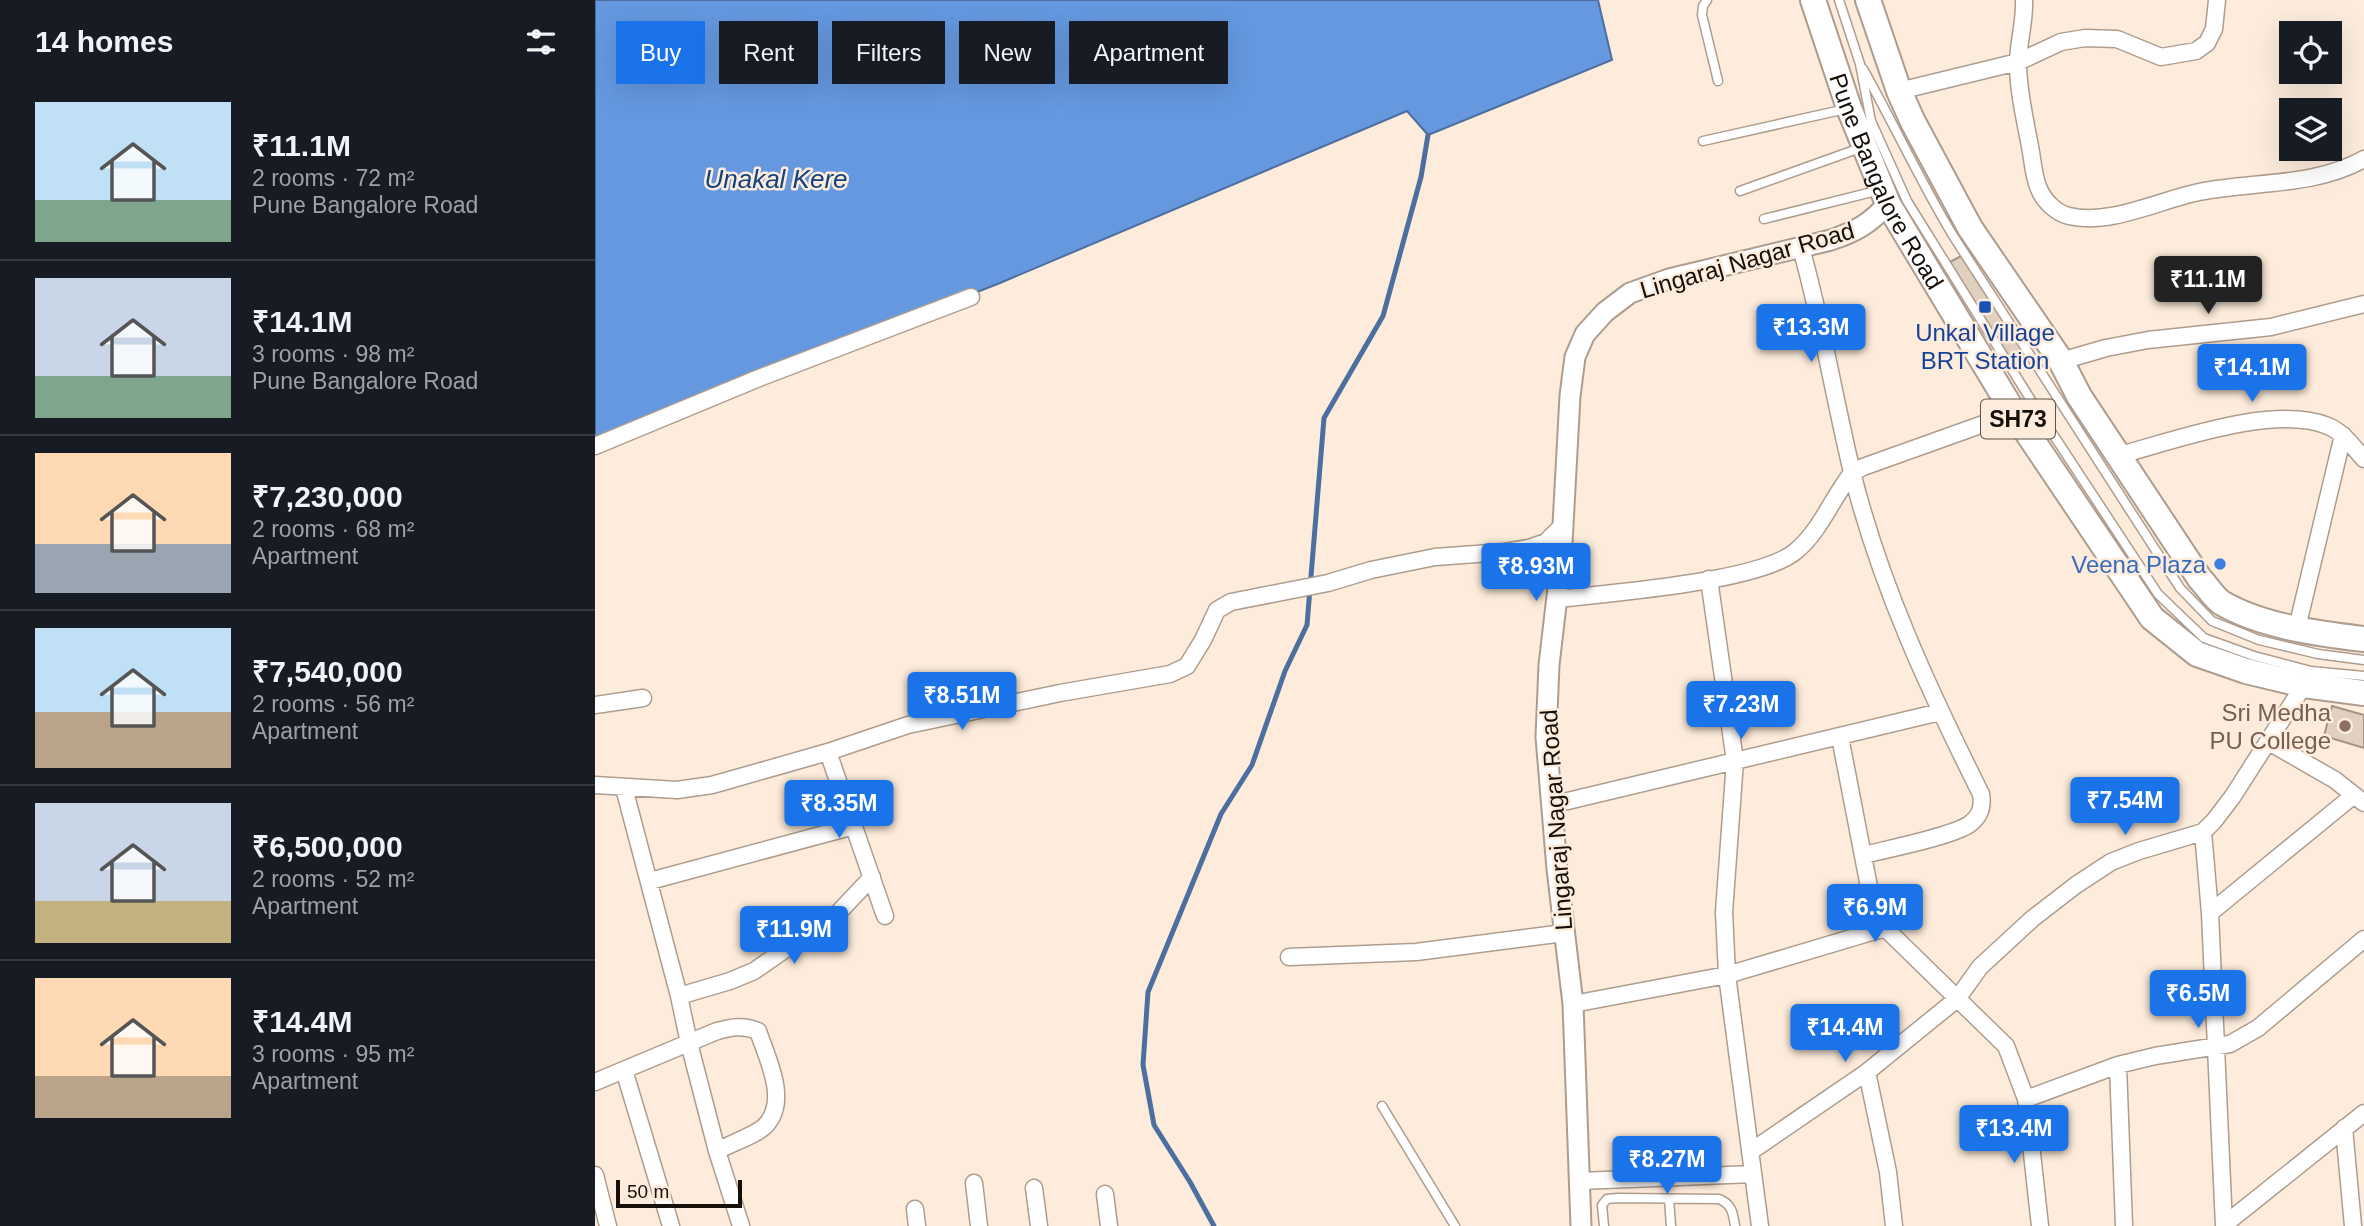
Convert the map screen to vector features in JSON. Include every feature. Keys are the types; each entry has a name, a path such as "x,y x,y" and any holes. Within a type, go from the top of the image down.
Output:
{"main road":[{"name":"Pune Bangalore Road","path":"1813,0 1863,147 1885,197 2014,413 2152,618 2197,654 2246,671 2304,685 2364,693"},
{"name":"Pune Bangalore Road","path":"1868,0 1899,91 1944,183 1970,228 2061,361 2079,396 2200,579 2220,602 2257,618 2327,635 2364,639"}],"street":[{"path":"2024,0 2018,62 2023,110 2039,189 2048,205 2069,216 2094,218 2222,188 2316,178 2364,159"},
{"path":"1899,91 2018,62 2061,41 2085,38 2117,39 2161,57 2196,51 2207,44 2214,29 2217,0"},
{"name":"Lingaraj Nagar Road","path":"1581,1226 1573,1004 1546,737 1575,357 1585,334 1605,312 1630,293 1669,279 1801,248 1857,230 1871,222 1885,197"},
{"path":"1801,248 1816,303 1852,473 1904,633 1981,794 1981,810 1977,817 1962,828 1864,855"},
{"path":"595,446 759,378 971,297"},
{"path":"2061,361 2148,340 2271,327 2364,304"},
{"path":"1557,599 1709,579 1772,564 1794,553 1819,524 1852,473 2014,413"},
{"path":"2120,455 2232,425 2308,420 2330,426 2343,435 2364,458"},
{"path":"2297,628 2343,435"},
{"path":"595,785 677,790 712,785 828,752 908,725 1060,693 1170,674 1187,666 1217,610 1231,602 1328,583 1371,570 1434,557 1529,548 1546,541 1562,526"},
{"path":"1709,579 1735,761 1724,912 1727,975 1760,1226"},
{"path":"1750,1152 1867,1072 1957,999 1980,967 2032,919 2076,885 2111,862 2203,832 2227,804 2304,685"},
{"path":"595,705 643,698"},
{"path":"1551,804 1940,712"},
{"path":"1840,737 1875,908 1885,928 2006,1046 2026,1099 2039,1226"},
{"path":"2210,913 2359,799 2335,780 2269,742"},
{"path":"828,752 885,916"},
{"path":"624,788 650,881 717,1151 741,1226"},
{"path":"650,881 854,826"},
{"path":"2203,832 2210,913 2224,1225"},
{"path":"679,996 754,971 839,912 871,877"},
{"path":"1573,1004 1727,975 1885,928"},
{"path":"1290,957 1416,952 1564,933"},
{"path":"2026,1099 2118,1065 2155,1056 2217,1048 2242,1039 2364,939"},
{"path":"595,1082 725,1029 748,1027 758,1031 772,1073 777,1098 775,1111 765,1126 717,1151"},
{"path":"2118,1065 2124,1226"},
{"path":"624,1070 671,1226"},
{"path":"1867,1072 1888,1172 1894,1226"},
{"path":"2224,1225 2364,1113"},
{"path":"2344,1128 2353,1226"},
{"path":"1580,1181 1753,1174"},
{"path":"595,1175 608,1226"},
{"path":"974,1183 979,1226"},
{"path":"1034,1188 1039,1226"},
{"path":"1105,1194 1109,1226"},
{"path":"915,1209 917,1226"}],"lane":[{"path":"1707,0 1702,15 1718,81"},
{"path":"1839,0 1860,64 1871,121 1907,201 2039,413 2158,594 2204,638 2254,656 2311,671 2364,676"},
{"path":"1860,64 1952,234 2180,588 2212,621 2259,640 2319,654 2364,660"},
{"path":"1703,141 1849,108"},
{"path":"1740,191 1863,147"},
{"path":"1764,219 1885,197"},
{"path":"1382,1106 1455,1226"},
{"path":"1604,1226 1602,1205 1607,1199 1719,1199 1732,1208 1735,1226"},
{"path":"1669,1199 1671,1226"}],"water":[{"name":"Unakal Kere","path":"595,0 1598,0 1612,60 1428,135 1407,111 1000,283 595,442"}],"building":[{"name":"Unkal Village BRT Station","path":"1961,256 2023,351 2007,358 1948,263"},
{"name":"Sri Medha PU College","path":"2332,706 2364,715 2364,748 2324,736"}],"waterway":[{"path":"1214,1226 1154,1125 1143,1065 1148,992 1221,814 1252,765 1285,671 1307,625 1324,418 1383,316 1421,177 1428,135"}],"place":[{"name":"Unkal Village BRT Station","path":"1985,307"},
{"name":"Veena Plaza","path":"2220,564"},
{"name":"Sri Medha PU College","path":"2345,726"}]}
